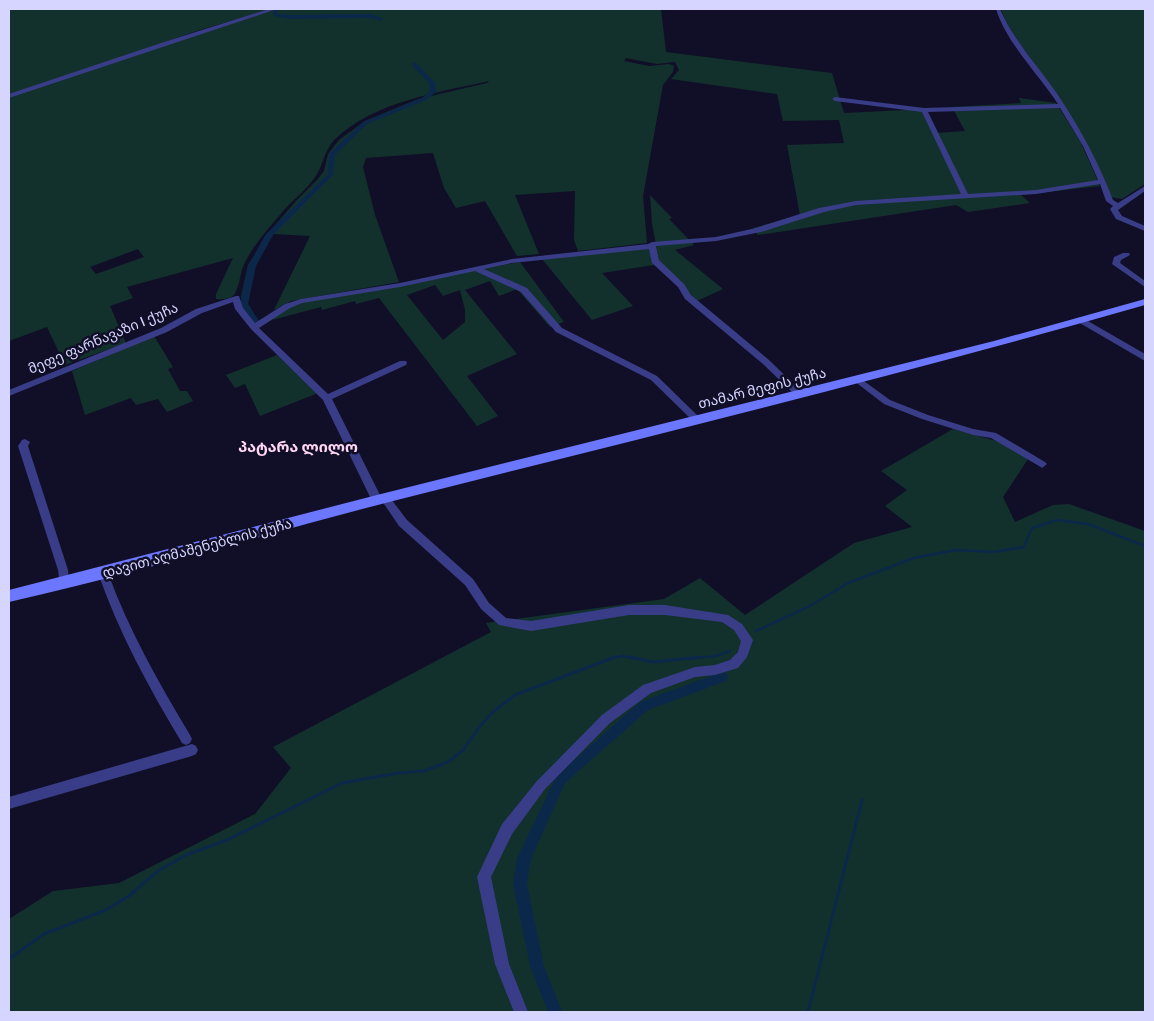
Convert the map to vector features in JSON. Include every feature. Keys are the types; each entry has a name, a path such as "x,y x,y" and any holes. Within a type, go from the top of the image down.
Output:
{"street":[{"path":"9,96 166,42 274,9"},
{"path":"998,9 1009,29 1062,106 1085,144 1110,201 1117,206"},
{"path":"835,99 924,110 1062,106"},
{"path":"924,110 966,196"},
{"path":"521,1012 502,964 484,877 508,829 542,785 606,719 647,689 696,672 715,670 734,664 743,654 747,640 738,627 724,618 665,610 629,610 531,626 503,622 485,606 469,582 403,523 381,499 326,398 254,328 268,321 288,304 400,285 474,268 542,257 716,239 758,230 836,206 1041,191 1102,182"},
{"path":"1145,188 1117,206 1115,212 1119,217 1145,229"},
{"path":"652,245 655,261 680,286 688,297 766,362 799,394"},
{"path":"1126,255 1117,259 1116,264 1145,285"},
{"path":"474,268 524,290 559,330 654,378 697,420"},
{"name":"მეფე ფარნავაზი I ქუჩა","path":"9,393 164,330 199,311 236,298 239,309 254,328"},
{"name":"თამარ მეფის ქუჩა","path":"381,499 996,344 1145,302"},
{"path":"1081,320 1145,358"},
{"path":"326,398 402,363"},
{"path":"857,379 887,402 925,417 973,432 993,435 1042,464"},
{"path":"25,442 23,446 63,570 64,583"},
{"name":"დავით აღმაშენებლის ქუჩა","path":"9,596 103,574 381,499"},
{"path":"9,802 189,745 145,671 112,600 103,574"}],"green space":[{"path":"9,9 271,9 197,31 9,95"},
{"path":"278,9 661,9 666,52 832,73 844,113 926,109 937,133 965,131 952,107 1021,103 1019,98 1056,103 1081,143 1100,186 1021,195 1030,203 968,212 956,205 758,235 753,228 800,215 787,145 844,143 839,120 783,121 777,94 671,79 679,70 675,62 657,64 626,58 624,61 649,66 669,64 674,66 673,72 663,85 643,196 647,243 578,251 574,240 575,191 515,195 539,254 517,256 485,201 456,208 444,188 433,153 366,158 363,167 375,215 399,282 291,301 274,310 310,236 273,234 257,260 246,300 258,322 254,324 241,306 241,296 248,265 270,231 324,171 328,154 339,140 365,121 418,99 489,81 407,100 387,107 350,127 334,140 327,150 313,180 283,211 252,250 243,266 234,295 225,299 216,299 216,294 233,258 127,287 133,298 110,306 126,343 65,365 47,327 9,341 9,97 227,24","holes":["138,249 144,257 96,274 90,267"]},
{"path":"1001,9 1145,9 1145,184 1122,199 1110,197 1069,119 1004,18"},
{"path":"650,195 672,218 669,219 694,245 675,250 723,289 697,301 659,260 652,224"},
{"path":"649,248 654,265 602,273 633,306 592,320 542,259"},
{"path":"520,262 564,322 550,327 517,289 499,296 490,281 465,290 517,354 467,376 498,416 477,426 379,298 356,304 355,301 322,310 321,307 272,320 290,305","holes":["435,285 443,296 460,290 465,310 465,322 443,340 407,295"]},
{"path":"154,336 173,367 168,369 180,391 187,391 193,401 167,412 158,399 136,405 131,398 85,415 72,371"},
{"path":"277,355 318,393 260,416 245,384 235,388 226,375"},
{"path":"953,429 1000,442 1028,459 1003,497 1015,522 1053,505 1069,504 1145,531 1145,1012 9,1012 9,919 53,891 119,883 255,814 291,768 273,747 491,632 486,623 664,599 700,578 745,615 854,543 912,527 885,506 907,490 881,471"}],"waterway":[{"path":"275,9 276,15 290,17 372,16 380,19"},
{"path":"255,321 244,304 252,266 270,234 331,174 332,154 365,123 424,99 433,92 432,83 414,64"},
{"path":"756,631 810,606 848,583 914,558 956,550 993,552 1024,547 1032,528 1057,520 1088,524 1145,546"},
{"path":"688,659 716,656 730,651"},
{"path":"612,658 622,656 636,659"},
{"path":"630,657 653,662 701,657"},
{"path":"9,959 44,934 106,910 129,896 158,871 186,855 227,840 342,783 398,773 424,771 448,762 463,750 480,726 493,712 515,695 612,658"},
{"path":"608,659 612,658"},
{"path":"555,1012 537,966 520,884 524,858 561,779 644,706 722,677"},
{"path":"808,1012 862,800"}],"district":[{"name":"პატარა ლილო","path":"298,447"}]}
